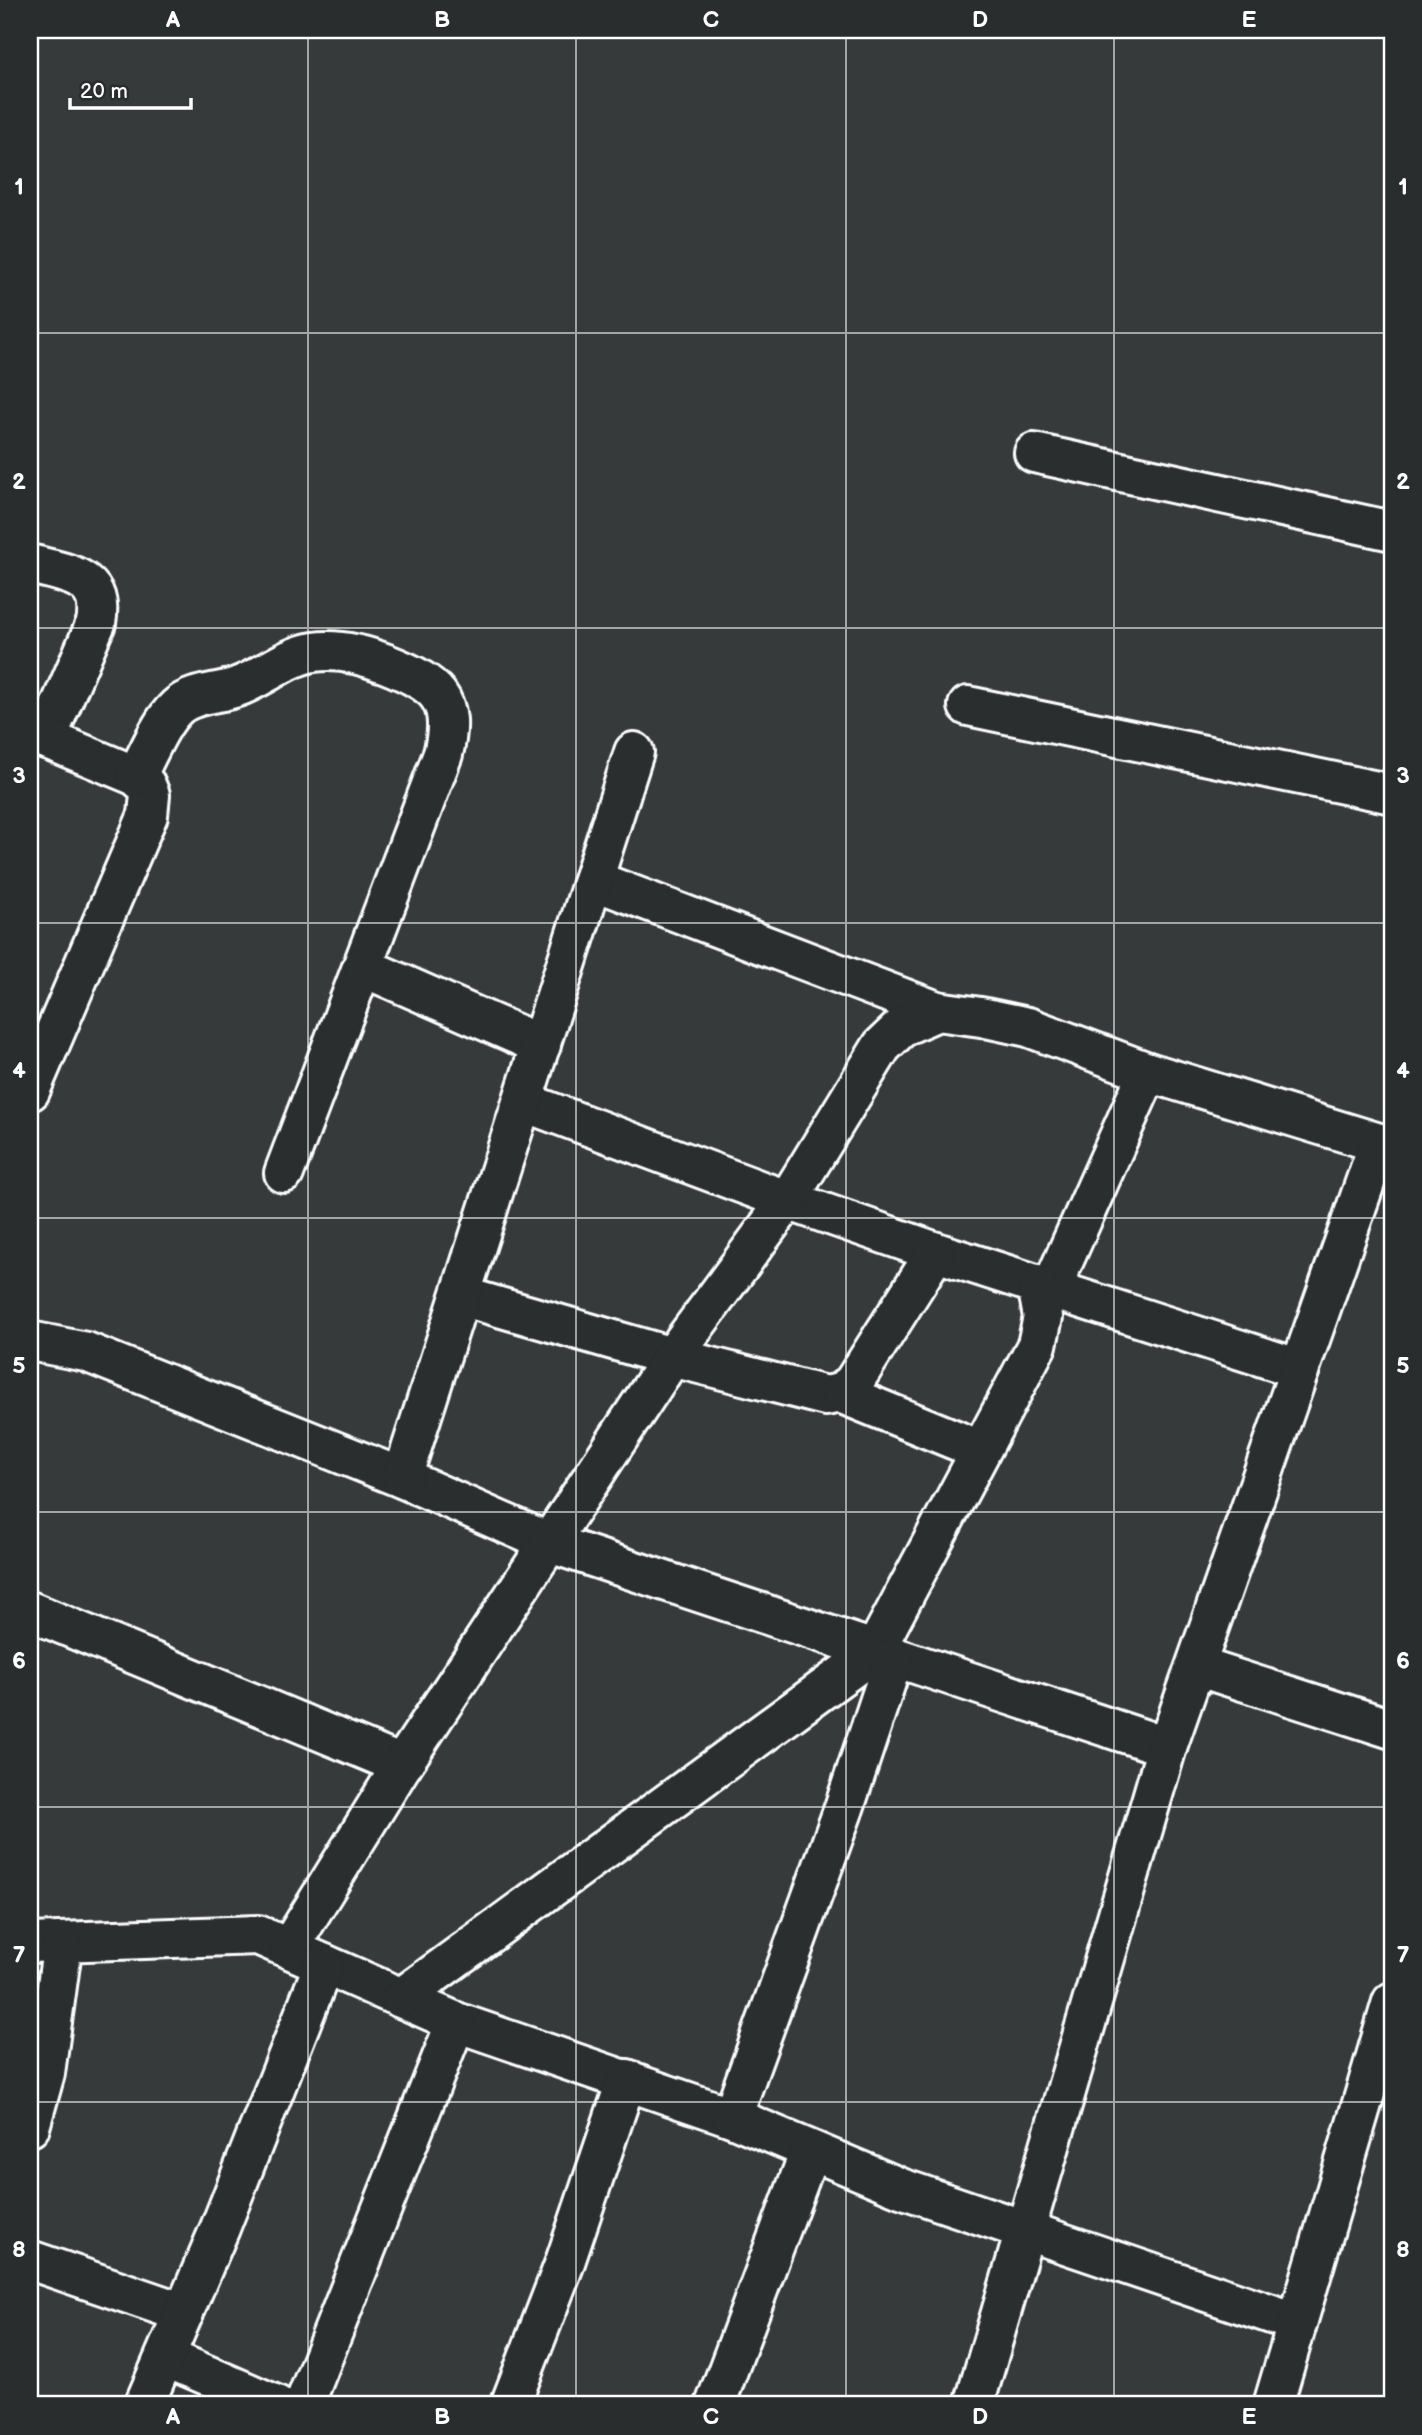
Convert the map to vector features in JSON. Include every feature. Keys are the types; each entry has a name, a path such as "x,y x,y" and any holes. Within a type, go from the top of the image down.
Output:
{"street":[{"path":"1034,453 1392,531"},
{"path":"30,564 88,583 96,593 99,606 96,623 38,736 136,776 146,785 150,795 148,815 30,1091"},
{"path":"136,776 176,708 198,696 249,682 293,658 312,652 336,651 367,656 421,677 434,688 442,700 447,716 448,734 443,754 285,1173"},
{"path":"968,706 1392,794"},
{"path":"402,1478 635,752"},
{"path":"593,880 937,1011 1028,1027 1148,1072 1386,1145 1300,1369 1167,1747 974,2405"},
{"path":"363,967 541,1045"},
{"path":"289,1948 402,1765 672,1357 788,1201 881,1046 903,1026 937,1011"},
{"path":"732,2117 848,1796 884,1655 980,1450 1041,1333 1044,1287 1148,1072"},
{"path":"524,1102 788,1201 936,1252 1300,1369"},
{"path":"461,1296 672,1357 809,1394 826,1396 840,1393 853,1383 936,1252"},
{"path":"30,1342 86,1352 402,1478 550,1543 1167,1747"},
{"path":"840,1393 980,1450"},
{"path":"30,1611 402,1765"},
{"path":"401,1998 884,1655"},
{"path":"1196,1666 1392,1729"},
{"path":"30,2127 45,2073 46,1943 258,1935 456,2022 732,2117 901,2188 1295,2322"},
{"path":"144,2405 184,2313 324,1964"},
{"path":"304,2405 456,2022"},
{"path":"1273,2405 1295,2322 1389,2022"},
{"path":"510,2405 564,2266 627,2080"},
{"path":"715,2405 810,2151"},
{"path":"30,2260 184,2313"},
{"path":"165,2357 276,2405"}]}
